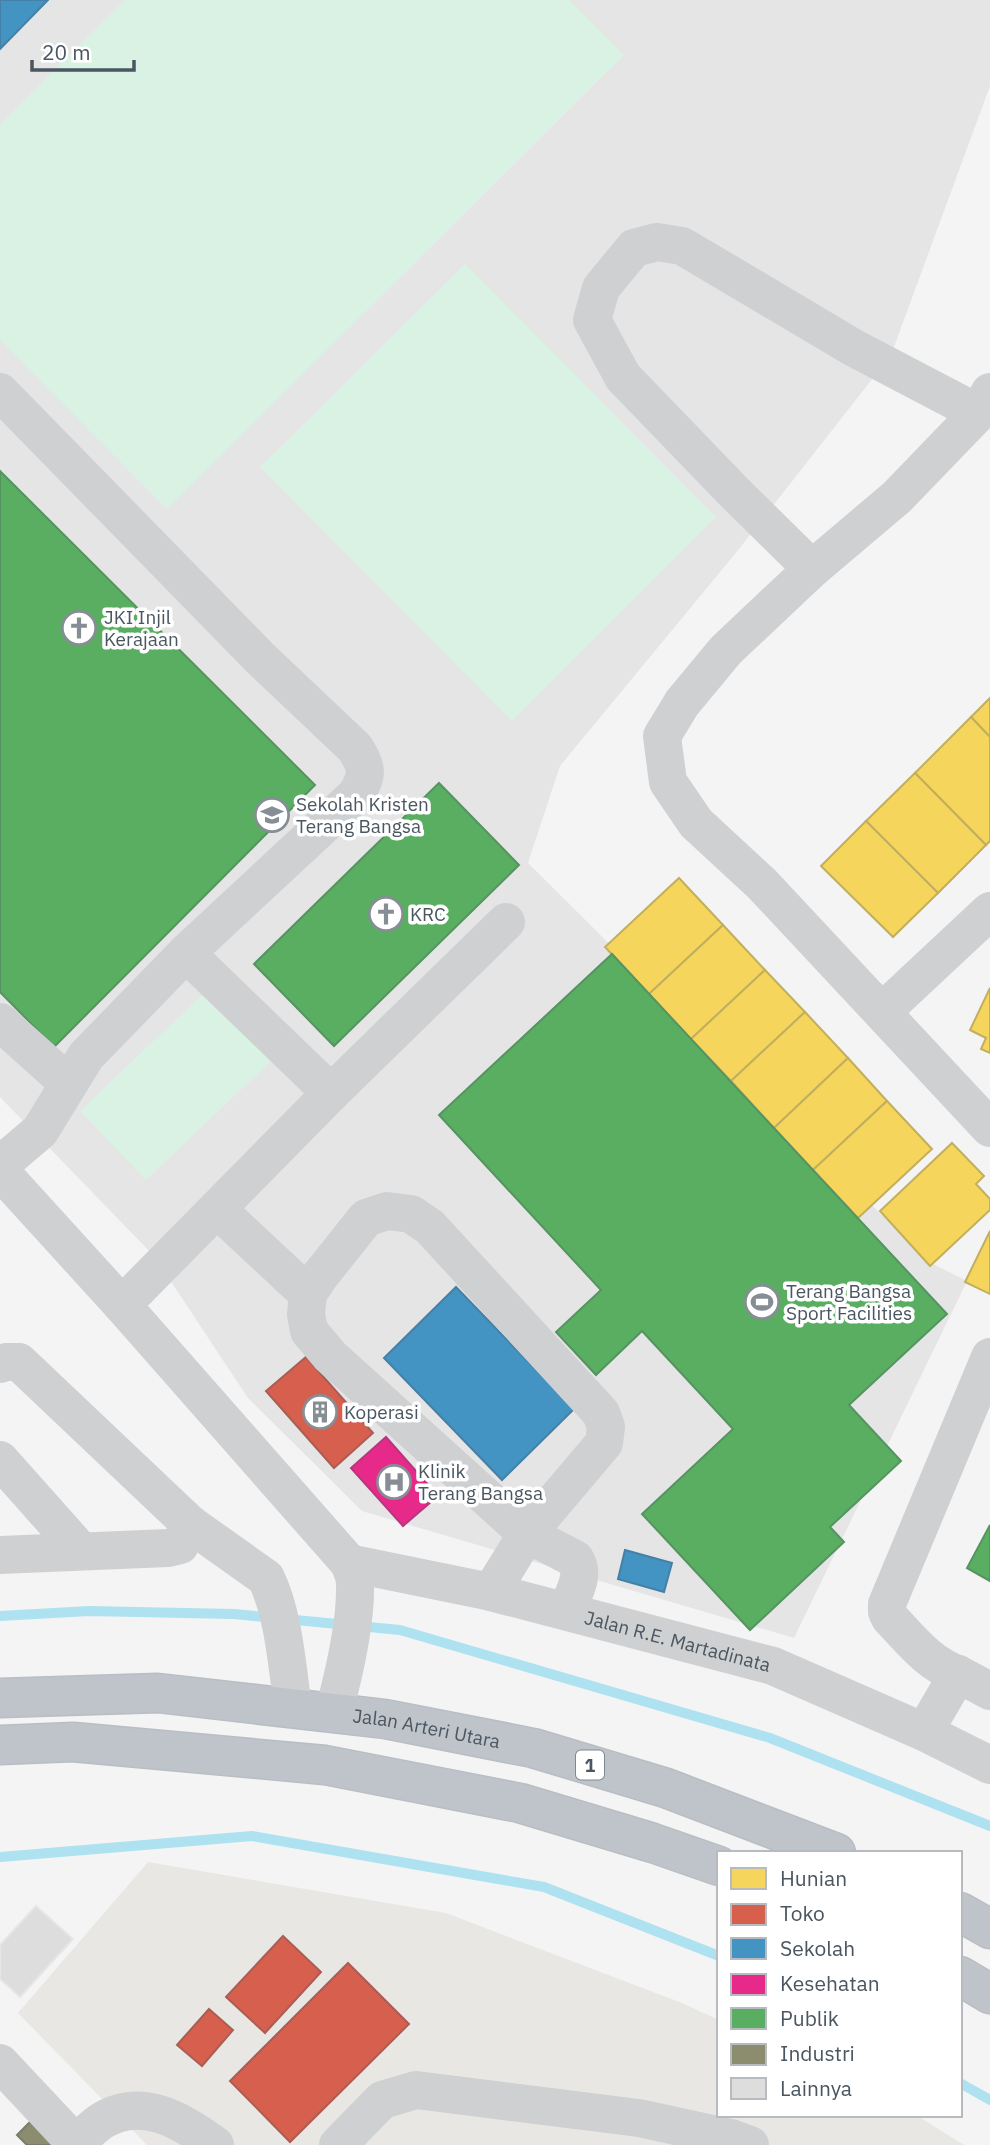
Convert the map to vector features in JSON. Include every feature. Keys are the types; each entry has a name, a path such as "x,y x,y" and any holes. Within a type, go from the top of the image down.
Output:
{"highway":[{"name":"Jalan Arteri Utara","path":"0,1698 158,1693 334,1711 385,1719 533,1748 666,1788 832,1851"},
{"path":"0,1745 74,1742 325,1765 520,1803 717,1865"},
{"path":"962,1913 990,1929"},
{"path":"962,1977 990,1994"}],"street":[{"path":"812,569 623,377 592,320 601,288 634,248 657,242 682,246 854,348 984,402 897,497 812,569 726,650 682,704 662,736 667,782 696,823 762,884 990,1128"},
{"path":"0,392 260,658 355,748 363,761 366,778 356,795 186,953 86,1056 40,1131 0,1165"},
{"path":"883,1011 990,911"},
{"path":"122,1305 331,1093 506,922"},
{"path":"186,953 331,1093"},
{"path":"0,1022 68,1083"},
{"path":"0,1171 349,1563 355,1582 354,1606 334,1711"},
{"path":"217,1209 308,1294"},
{"path":"491,1592 527,1534 604,1443 606,1427 601,1413 430,1227 411,1214 387,1210 366,1218 308,1294 306,1314 309,1331 330,1356 527,1534 575,1559 579,1566 579,1579 567,1610"},
{"path":"923,1732 974,1682 932,1662 890,1618 887,1604 990,1357"},
{"path":"0,1364 19,1362 190,1524 266,1578 283,1640 293,1707"},
{"path":"0,1460 80,1550"},
{"path":"0,1555 169,1548 180,1545 190,1524"},
{"name":"Jalan R.E. Martadinata","path":"349,1563 567,1610 772,1666 923,1732 990,1765"},
{"path":"0,2063 76,2144 102,2121 128,2111 161,2113 190,2127 215,2145"},
{"path":"338,2145 382,2100 416,2090 453,2092 639,2118 731,2138 750,2145"}],"shaded area":[{"name":"Sekolah Kristen Terang Bangsa","path":"0,0 990,0 990,86 891,355 739,549 560,766 528,863 929,1262 967,1281 794,1638 362,1511 248,1398 154,1256 0,1097"},
{"path":"148,1862 446,1913 682,2003 717,2019 717,2117 919,2117 964,2145 147,2145 18,2013"}],"green space":[{"path":"125,0 569,0 624,55 167,509 0,340 0,124"},
{"path":"465,264 716,517 512,721 260,467"},
{"path":"205,992 271,1061 146,1180 80,1111"}],"building: Hunian":[{"path":"990,698 990,737 971,717"},
{"path":"971,717 990,737 990,841 986,845 915,773"},
{"path":"915,773 986,845 938,893 866,821"},
{"path":"866,821 938,893 893,937 821,866"},
{"path":"679,878 723,925 649,994 605,947"},
{"path":"723,925 765,970 691,1039 649,994"},
{"path":"765,970 805,1012 731,1081 691,1039"},
{"path":"990,988 990,1053 981,1049 986,1038 970,1030"},
{"path":"805,1012 848,1058 774,1128 731,1081"},
{"path":"848,1058 887,1101 813,1170 774,1128"},
{"path":"887,1101 932,1149 858,1218 813,1170"},
{"path":"952,1143 984,1176 976,1184 990,1199 990,1210 930,1266 880,1211"},
{"path":"990,1231 990,1294 965,1282"}],"building: Toko":[{"name":"Koperasi","path":"306,1357 373,1433 334,1468 266,1391"},
{"path":"283,1936 321,1972 265,2033 226,1997"},
{"path":"348,1963 409,2024 290,2142 230,2081"},
{"path":"209,2009 233,2030 202,2066 177,2045"}],"building: Sekolah":[{"path":"0,0 48,0 0,49"},
{"path":"456,1287 574,1409 502,1480 384,1358"},
{"path":"625,1550 672,1563 664,1592 618,1579"}],"building: Kesehatan":[{"name":"Klinik Terang Bangsa","path":"386,1437 438,1496 403,1526 351,1468"}],"building: Publik":[{"name":"JKI Injil Kerajaan","path":"0,471 315,785 54,1047 0,992"},
{"name":"KRC","path":"439,783 519,865 334,1046 254,964"},
{"name":"Terang Bangsa Sport Facilities","path":"612,954 947,1314 849,1405 901,1461 830,1527 844,1542 750,1630 642,1514 733,1429 642,1331 596,1375 556,1332 601,1290 439,1115"},
{"path":"990,1525 990,1581 967,1568"}],"building: Industri":[{"path":"30,2122 54,2145 27,2145 17,2135"}],"building: Lainnya":[{"path":"36,1906 73,1939 20,1997 0,1979 0,1945"}],"waterway":[{"path":"0,1616 89,1611 234,1614 400,1630 770,1738 990,1826"},
{"path":"0,1857 252,1836 544,1887 717,1955"},
{"path":"962,2084 990,2100"}],"place":[{"name":"JKI Injil Kerajaan","path":"79,628"},
{"name":"Sekolah Kristen Terang Bangsa","path":"272,815"},
{"name":"KRC","path":"386,914"},
{"name":"Terang Bangsa Sport Facilities","path":"762,1302"},
{"name":"Koperasi","path":"320,1412"},
{"name":"Klinik Terang Bangsa","path":"394,1482"}]}
